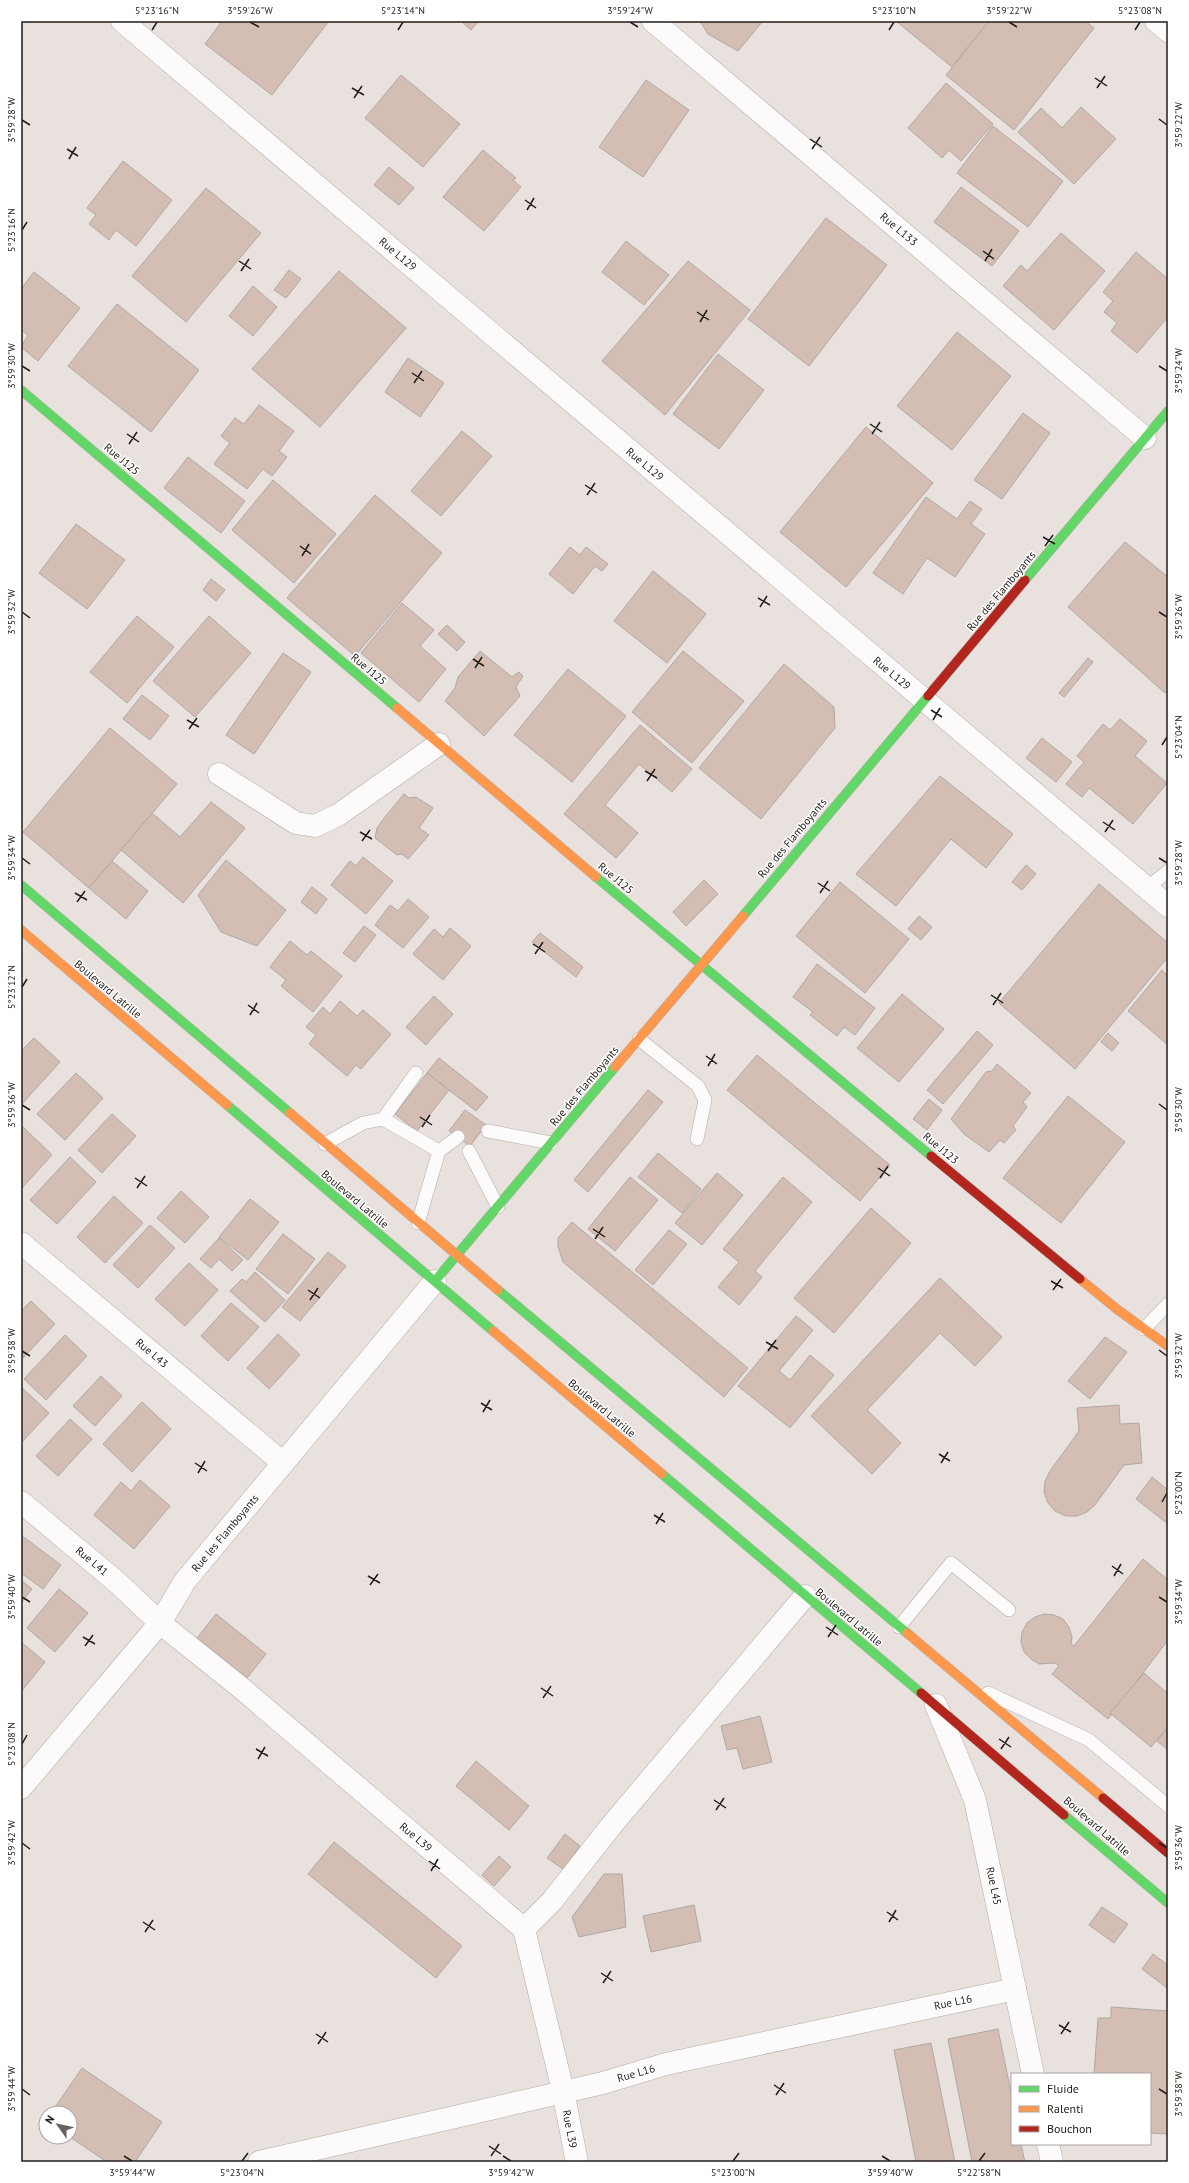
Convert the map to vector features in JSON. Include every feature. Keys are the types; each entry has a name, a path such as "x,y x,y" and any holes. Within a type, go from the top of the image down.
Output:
{"main road":[{"name":"Rue J125","path":"21,390 701,966"},
{"name":"Rue des Flamboyants","path":"435,1281 1168,411"},
{"name":"Boulevard Latrille","path":"21,885 457,1256 1168,1853"},
{"name":"Boulevard Latrille","path":"21,930 1168,1903"},
{"name":"Rue J123","path":"701,966 1112,1305 1168,1346"}],"street":[{"name":"Rue L129","path":"122,21 1168,906"},
{"name":"Rue L133","path":"653,21 1145,438"},
{"path":"1156,21 1168,31"},
{"path":"219,774 296,824 315,826 338,815 439,744"},
{"name":"Rue L43","path":"21,1243 284,1463"},
{"name":"Rue les Flamboyants","path":"25,1776 160,1623 185,1581 435,1281"},
{"name":"Rue L41","path":"21,1502 118,1583 160,1623"},
{"path":"524,1929 552,1901 620,1814 805,1596"},
{"name":"Rue L39","path":"160,1623 240,1687 524,1929 563,2091 577,2162"},
{"name":"Rue L45","path":"936,1705 975,1800 1033,2073"},
{"name":"Rue L16","path":"259,2162 603,2083 666,2064 1015,1989"},
{"path":"1048,2145 1052,2162"}],"lane":[{"path":"1147,888 1168,871"},
{"path":"640,1039 698,1086 705,1100 697,1139"},
{"path":"383,1119 416,1073"},
{"path":"326,1144 363,1123 383,1119 439,1151"},
{"path":"488,1131 552,1143"},
{"path":"418,1223 439,1151 458,1137"},
{"path":"469,1151 498,1207"},
{"path":"1144,1329 1168,1304"},
{"path":"899,1627 951,1563 1009,1610"},
{"path":"963,1681 1089,1740 1168,1806"}],"building":[{"path":"222,21 329,21 272,95 205,44"},
{"path":"461,21 479,21 471,30"},
{"path":"700,21 763,21 738,51 708,34"},
{"path":"896,21 989,21 952,67"},
{"path":"989,21 1085,21 1094,28 1014,130 946,75"},
{"path":"401,75 460,124 423,167 365,118"},
{"path":"646,80 689,110 643,177 599,147"},
{"path":"946,83 993,124 961,161 949,150 942,158 908,128"},
{"path":"1081,107 1116,139 1074,184 1018,132 1041,108 1062,128"},
{"path":"993,126 1063,181 1028,227 957,173"},
{"path":"483,150 516,178 513,180 521,187 484,231 443,197"},
{"path":"123,161 172,200 136,246 116,230 109,240 89,224 96,215 87,208"},
{"path":"389,167 414,188 399,205 374,185"},
{"path":"961,187 1019,231 992,266 934,222"},
{"path":"206,188 261,233 186,322 132,276"},
{"path":"826,218 887,265 809,366 748,319"},
{"path":"1061,233 1105,271 1054,330 1003,286 1021,265 1027,271"},
{"path":"626,241 669,275 644,305 602,272"},
{"path":"1136,252 1168,279 1168,317 1137,353 1111,331 1117,323 1104,312 1113,301 1103,292"},
{"path":"688,261 750,310 665,415 602,361"},
{"path":"289,270 301,279 286,298 274,290"},
{"path":"339,271 406,328 320,427 252,369"},
{"path":"34,272 80,308 38,361 21,347 28,335 21,330 21,289"},
{"path":"253,286 277,307 253,336 229,316"},
{"path":"117,304 199,370 151,432 68,366"},
{"path":"957,332 1011,376 952,450 897,406"},
{"path":"718,354 764,390 719,449 673,414"},
{"path":"408,358 444,383 420,417 385,392"},
{"path":"259,405 294,431 279,451 287,457 272,476 263,469 247,489 214,464 230,443 221,436 235,418 244,424"},
{"path":"1023,413 1050,433 1002,499 974,480"},
{"path":"866,427 933,483 846,587 780,532"},
{"path":"462,431 492,456 441,516 411,491"},
{"path":"188,457 245,501 221,533 164,488"},
{"path":"273,480 336,534 294,583 232,530"},
{"path":"375,495 442,553 355,656 287,598"},
{"path":"926,497 957,519 970,501 982,509 971,524 985,534 955,577 927,558 903,594 873,573"},
{"path":"76,524 125,560 87,609 39,573"},
{"path":"1125,542 1168,577 1168,690 1165,693 1068,607"},
{"path":"570,547 580,555 586,547 608,564 602,571 595,566 573,594 549,574"},
{"path":"653,571 706,614 667,663 614,621"},
{"path":"211,579 225,590 216,601 203,590"},
{"path":"402,603 434,630 420,646 446,669 419,702 361,653"},
{"path":"137,616 174,647 127,703 90,672"},
{"path":"209,616 251,653 195,717 153,681"},
{"path":"447,625 465,642 457,651 438,634"},
{"path":"480,651 512,677 519,672 523,676 516,687 520,696 484,736 445,701 455,688 458,677"},
{"path":"683,651 744,701 692,763 632,712"},
{"path":"283,653 311,672 254,754 226,735"},
{"path":"1088,658 1093,662 1064,697 1059,693"},
{"path":"784,664 834,707 835,728 761,819 699,768"},
{"path":"568,669 626,716 572,782 514,735"},
{"path":"142,695 169,716 150,740 123,719"},
{"path":"1120,719 1147,741 1135,756 1167,783 1133,824 1089,788 1082,797 1066,784 1084,762 1077,756 1103,724 1110,730"},
{"path":"640,725 692,769 672,792 639,764 605,805 638,833 616,858 564,814"},
{"path":"110,728 177,784 89,888 23,832"},
{"path":"1042,738 1072,762 1056,782 1026,758"},
{"path":"940,776 1013,834 986,868 951,839 896,906 856,874"},
{"path":"404,794 409,798 416,797 433,808 419,828 429,835 408,859 402,854 397,855 375,838 377,828"},
{"path":"211,802 245,828 183,903 121,850 152,813 180,837"},
{"path":"363,857 393,881 366,914 331,885 350,861 356,866"},
{"path":"226,860 286,910 257,946 221,932 198,895"},
{"path":"112,861 148,891 126,919 89,888"},
{"path":"1026,865 1036,874 1022,890 1012,882"},
{"path":"704,880 718,894 686,926 673,912"},
{"path":"840,882 909,939 865,993 796,936"},
{"path":"1099,884 1168,943 1168,957 1075,1069 999,1003"},
{"path":"312,887 327,899 316,914 301,902"},
{"path":"408,899 429,917 403,948 375,925 390,905 398,911"},
{"path":"919,916 932,927 921,940 908,929"},
{"path":"364,926 376,935 355,962 343,953"},
{"path":"450,928 471,946 443,980 413,954 434,929 443,937"},
{"path":"540,933 583,967 576,977 532,942"},
{"path":"290,941 307,955 311,951 342,976 313,1012 281,986 286,980 270,967"},
{"path":"817,964 875,1008 855,1035 844,1027 837,1036 810,1015 813,1012 793,997"},
{"path":"1162,970 1168,976 1168,1045 1128,1011"},
{"path":"902,994 944,1029 899,1082 857,1048"},
{"path":"434,996 453,1014 426,1045 406,1027"},
{"path":"340,1001 357,1016 363,1010 391,1034 361,1069 356,1065 347,1076 309,1044 316,1035 306,1027 323,1007 330,1014"},
{"path":"977,1031 993,1045 943,1104 927,1090"},
{"path":"1108,1033 1119,1043 1112,1051 1101,1042"},
{"path":"34,1038 60,1062 21,1105 21,1051"},
{"path":"757,1055 890,1165 860,1201 727,1090"},
{"path":"439,1058 488,1097 476,1111 427,1073"},
{"path":"997,1064 1031,1093 1023,1102 1027,1107 1013,1126 1016,1130 1004,1143 1000,1140 989,1152 964,1134 951,1119 986,1072 992,1071"},
{"path":"76,1073 103,1098 65,1140 37,1114"},
{"path":"427,1073 449,1090 417,1131 395,1114"},
{"path":"648,1090 663,1102 588,1192 574,1180"},
{"path":"1068,1096 1125,1142 1061,1223 1003,1178"},
{"path":"929,1099 942,1110 927,1130 913,1119"},
{"path":"465,1110 486,1125 470,1146 449,1131"},
{"path":"112,1114 136,1136 102,1173 78,1150"},
{"path":"21,1125 52,1155 21,1189"},
{"path":"658,1153 701,1189 682,1213 638,1177"},
{"path":"70,1157 96,1182 57,1224 30,1200"},
{"path":"717,1173 743,1195 702,1245 675,1223"},
{"path":"630,1177 658,1200 615,1251 588,1229"},
{"path":"783,1177 812,1202 755,1271 762,1277 739,1305 718,1287 739,1262 723,1249"},
{"path":"181,1191 209,1217 185,1243 157,1218"},
{"path":"114,1196 143,1223 105,1263 77,1237"},
{"path":"250,1199 279,1222 248,1260 219,1237"},
{"path":"871,1208 911,1243 834,1333 794,1298"},
{"path":"572,1222 748,1368 724,1397 563,1262 558,1246 558,1238"},
{"path":"150,1225 175,1248 138,1288 113,1265"},
{"path":"669,1230 687,1244 653,1285 635,1270"},
{"path":"283,1234 315,1259 288,1294 256,1269"},
{"path":"219,1238 243,1260 232,1271 219,1259 211,1268 200,1259"},
{"path":"328,1252 346,1266 300,1321 282,1307"},
{"path":"189,1263 218,1290 185,1326 155,1299"},
{"path":"255,1272 285,1300 265,1322 230,1291 242,1279 246,1282"},
{"path":"940,1278 1002,1337 975,1366 940,1333 867,1410 901,1443 872,1474 811,1416"},
{"path":"31,1301 55,1324 23,1358 21,1311"},
{"path":"231,1303 259,1327 228,1361 201,1336"},
{"path":"796,1316 813,1330 779,1371 790,1380 810,1355 834,1375 790,1428 738,1386"},
{"path":"278,1334 300,1355 269,1389 247,1368"},
{"path":"65,1335 87,1356 46,1400 24,1379"},
{"path":"1105,1337 1127,1352 1090,1399 1068,1381"},
{"path":"101,1376 122,1396 95,1426 73,1406"},
{"path":"21,1387 49,1413 21,1443"},
{"path":"142,1402 171,1429 132,1472 103,1444"},
{"path":"1119,1405 1120,1424 1139,1423 1142,1463 1124,1465 1095,1505 1087,1512 1077,1516 1066,1516 1055,1511 1048,1503 1044,1492 1045,1481 1050,1471 1079,1431 1077,1408"},
{"path":"70,1419 92,1439 58,1476 36,1456"},
{"path":"1152,1477 1168,1490 1168,1524 1136,1499"},
{"path":"140,1480 170,1506 134,1549 94,1515 121,1482 131,1491"},
{"path":"21,1535 61,1565 43,1589 21,1573"},
{"path":"1143,1559 1168,1580 1168,1640 1108,1719 1052,1674 1059,1666 1055,1663 1039,1664 1024,1652 1021,1642 1022,1632 1027,1623 1035,1617 1044,1614 1054,1615 1063,1619 1069,1627 1072,1637 1071,1644 1074,1646"},
{"path":"21,1580 32,1589 21,1603"},
{"path":"59,1589 88,1613 55,1652 27,1628"},
{"path":"216,1614 266,1654 247,1678 197,1638"},
{"path":"21,1642 45,1662 21,1692"},
{"path":"1144,1673 1166,1692 1168,1690 1168,1727 1151,1747 1110,1713"},
{"path":"760,1716 772,1762 743,1769 737,1748 727,1750 721,1726"},
{"path":"1168,1727 1168,1750 1157,1741"},
{"path":"476,1761 529,1806 509,1830 456,1786"},
{"path":"565,1834 580,1846 563,1869 547,1858"},
{"path":"334,1842 462,1946 436,1978 308,1874"},
{"path":"499,1856 511,1867 494,1886 482,1875"},
{"path":"604,1874 622,1874 626,1927 579,1937 572,1917"},
{"path":"694,1905 701,1941 651,1952 643,1916"},
{"path":"1102,1907 1128,1924 1114,1943 1089,1925"},
{"path":"1153,1954 1168,1965 1167,1988 1142,1969"},
{"path":"1111,2007 1168,2011 1168,2134 1151,2133 1151,2073 1094,2073 1098,2018 1111,2018"},
{"path":"998,2029 1011,2092 1011,2145 1021,2145 1025,2162 972,2162 948,2039"},
{"path":"931,2043 955,2162 916,2162 894,2050"},
{"path":"82,2068 162,2122 135,2162 107,2162 78,2142 78,2105 57,2105"}],"traffic: fast":[{"path":"21,390 397,708"},
{"path":"1025,580 1168,411"},
{"path":"743,916 928,696"},
{"path":"596,877 931,1156"},
{"path":"21,885 290,1113"},
{"path":"435,1281 615,1067"},
{"path":"227,1105 493,1331"},
{"path":"498,1290 907,1633"},
{"path":"662,1474 921,1693"},
{"path":"1064,1815 1168,1903"}],"traffic: slow":[{"path":"397,708 596,877"},
{"path":"615,1067 743,916"},
{"path":"21,930 227,1105"},
{"path":"290,1113 498,1290"},
{"path":"1080,1279 1118,1310 1168,1346"},
{"path":"493,1331 662,1474"},
{"path":"907,1633 1103,1798"}],"traffic: jam":[{"path":"928,696 1025,580"},
{"path":"931,1156 1080,1279"},
{"path":"921,1693 1064,1815"},
{"path":"1103,1798 1168,1853"}]}
